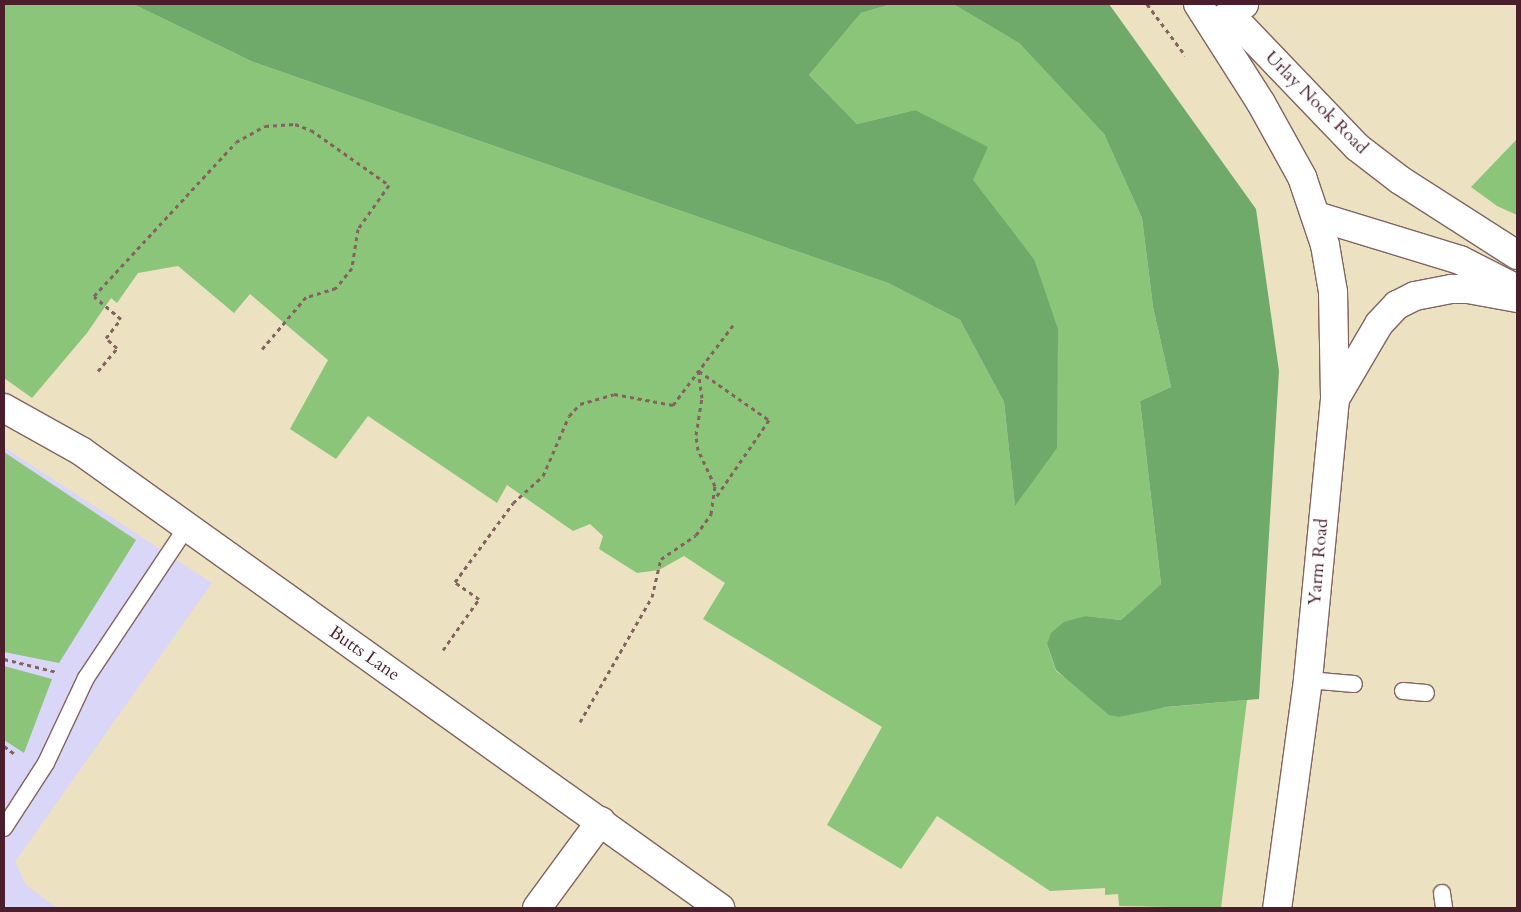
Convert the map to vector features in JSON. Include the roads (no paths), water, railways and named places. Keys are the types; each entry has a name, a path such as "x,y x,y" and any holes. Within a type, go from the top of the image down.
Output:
{"main road":[{"name":"Yarm Road","path":"1198,4 1286,149 1316,216 1333,292 1335,399 1308,680 1277,908"},
{"path":"1213,26 1244,4"},
{"name":"Urlay Nook Road","path":"1213,26 1243,28 1311,102 1357,147 1400,180 1517,255"},
{"path":"1316,216 1460,260 1517,289"},
{"path":"1335,399 1379,324 1397,305 1415,296 1452,289 1468,289 1517,298"},
{"name":"Butts Lane","path":"4,408 81,450 186,528 600,820 720,908"},
{"path":"537,908 600,820"}],"lane":[{"path":"4,828 46,763 86,678 186,528"},
{"path":"1308,680 1354,684"},
{"path":"1403,691 1426,693"}]}
